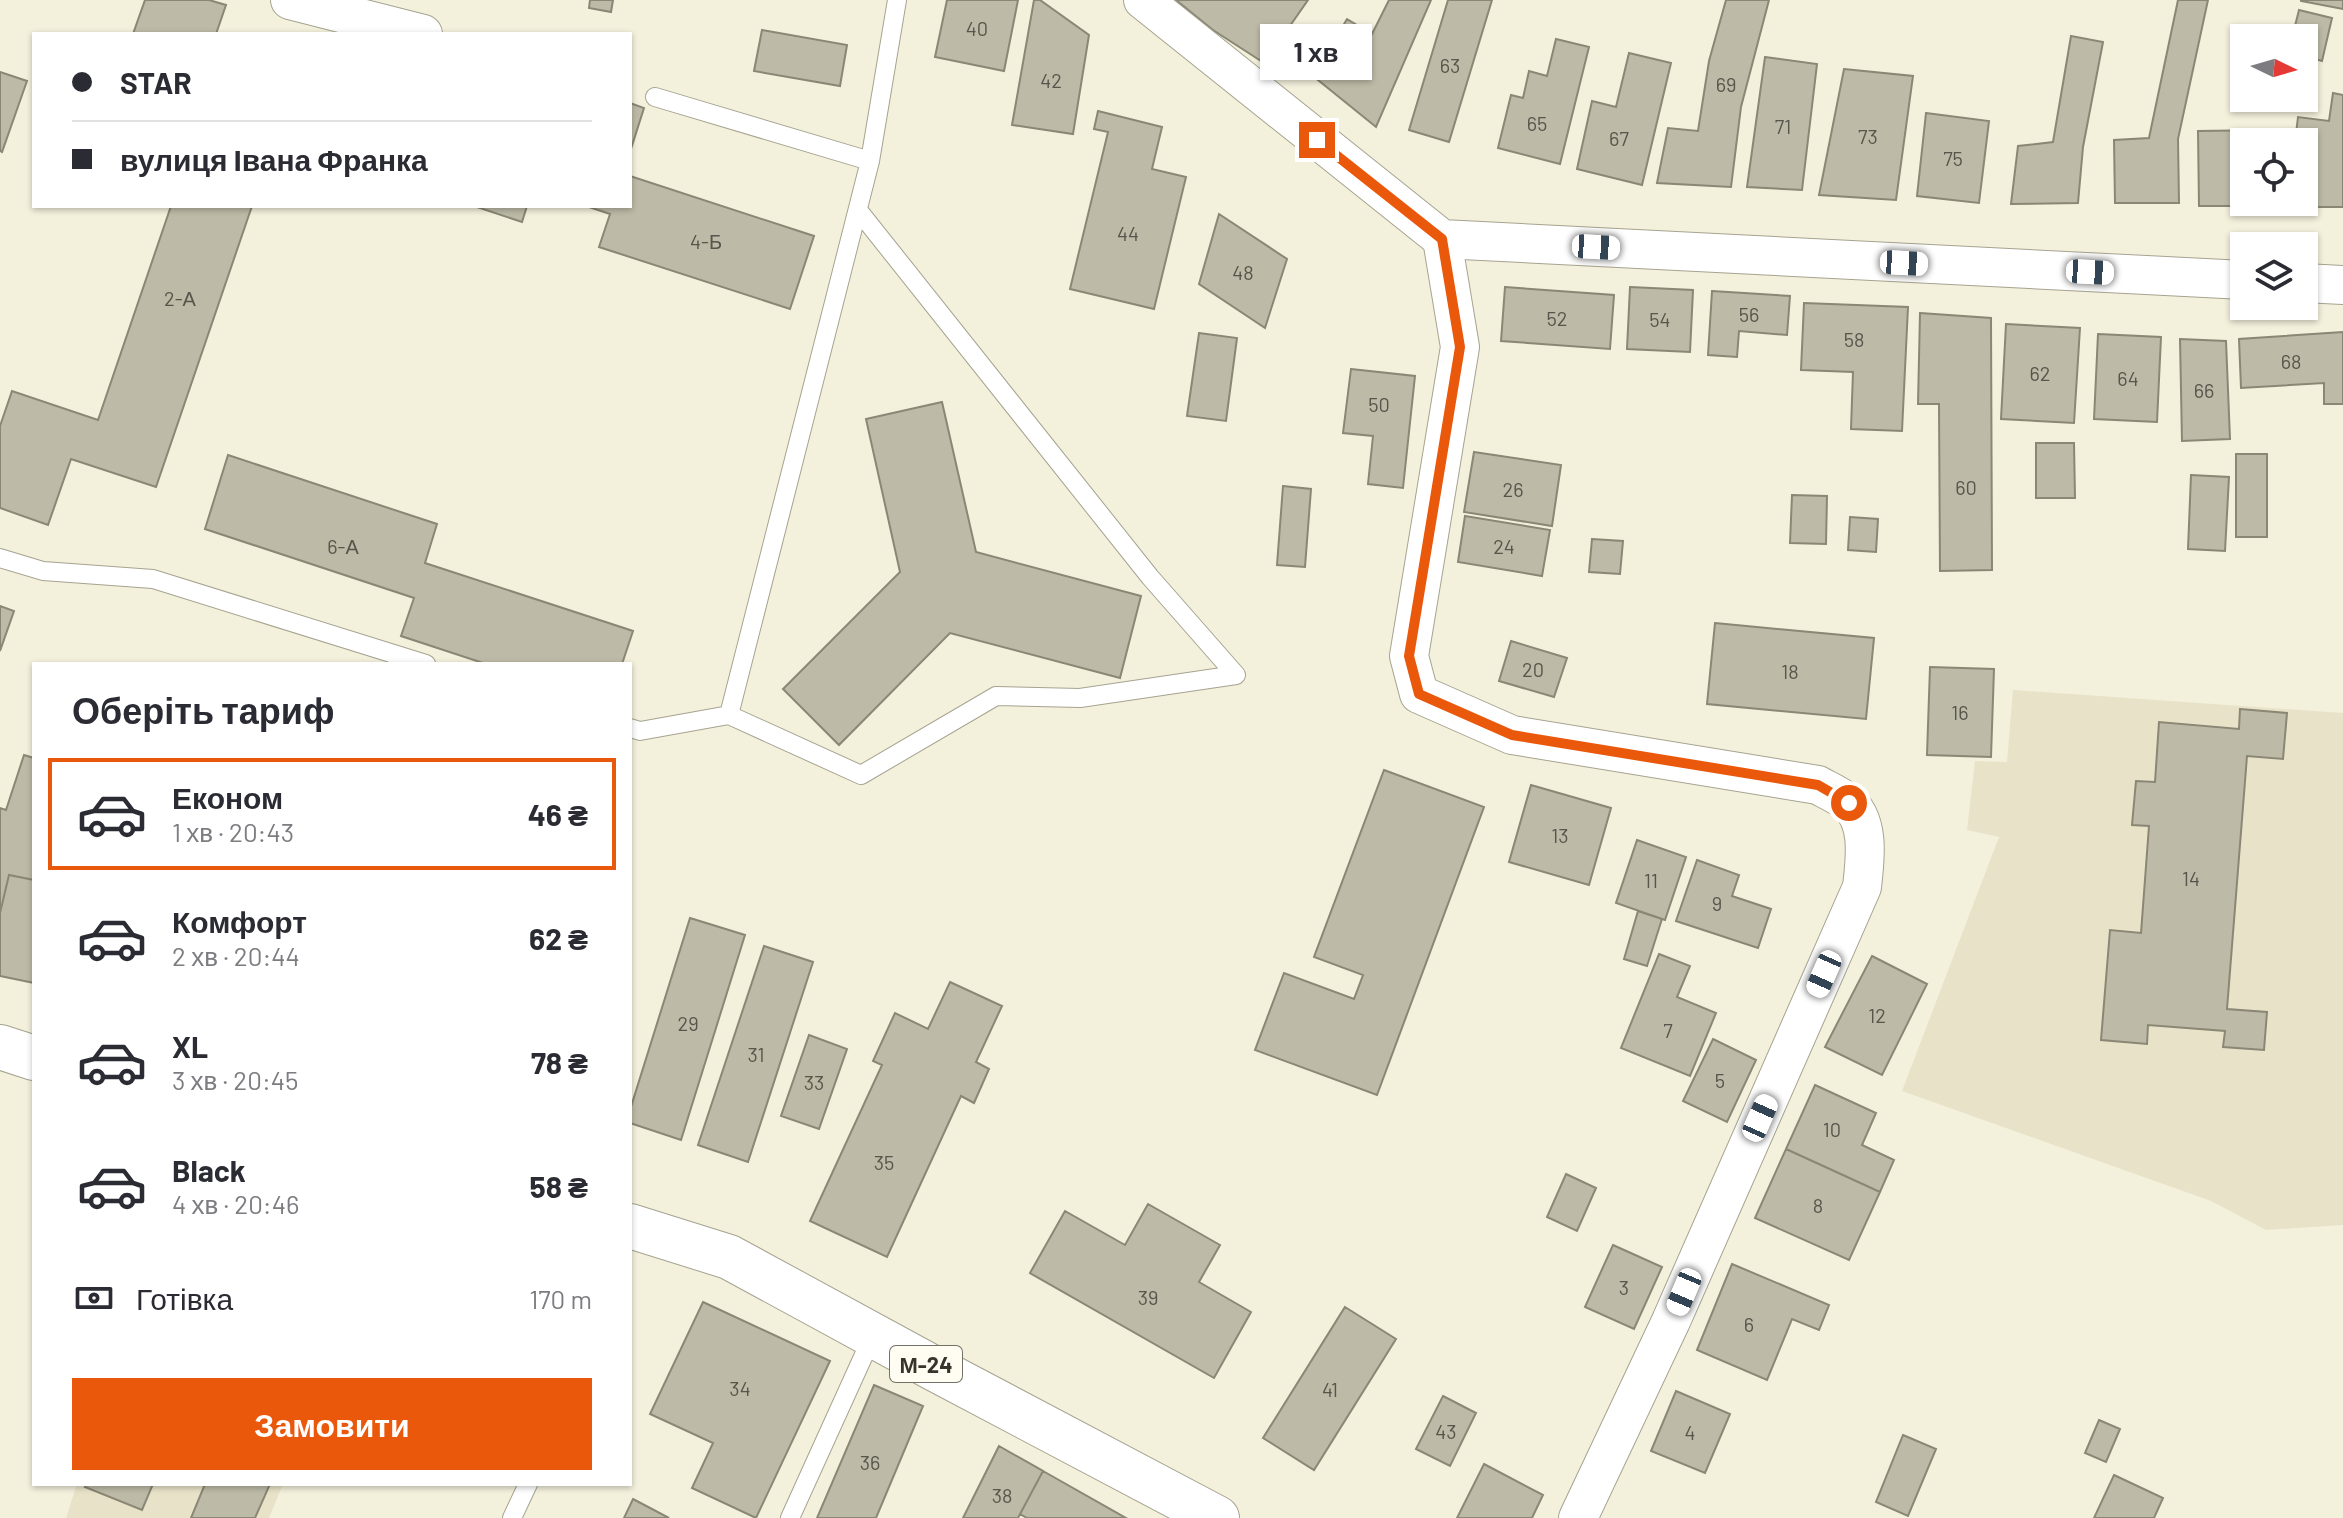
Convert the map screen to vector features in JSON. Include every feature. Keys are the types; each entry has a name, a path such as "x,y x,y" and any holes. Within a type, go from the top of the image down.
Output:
{"highway":[{"path":"0,1047 32,1057"},
{"name":"М-24","path":"632,1227 729,1257 1217,1518"}],"street":[{"path":"290,0 415,32"},
{"path":"1143,0 1442,239 2230,279"},
{"path":"1442,239 1460,347 1409,656 1419,694 1512,735 1818,785 1849,803 1859,821 1866,850 1862,887 1671,1321 1578,1518"},
{"path":"2318,284 2343,285"}],"lane":[{"path":"729,715 870,161 897,0"},
{"path":"655,97 870,161"},
{"path":"632,729 640,731 729,715 861,775 996,696 1080,698 1236,675 1150,577 858,210"},
{"path":"0,558 43,571 153,579 420,662"},
{"path":"790,1518 873,1335"},
{"path":"512,1518 527,1486"}],"shaded area":[{"path":"2013,690 2343,713 2343,1225 2266,1230 2211,1201 1902,1091 1999,837 1967,830 1975,761 2007,762"},
{"path":"76,1486 282,1486 269,1518 66,1518"}],"building":[{"path":"145,0 209,0 226,5 217,32 134,32"},
{"path":"590,0 613,0 611,12 589,8"},
{"path":"947,0 1018,0 1004,71 935,57"},
{"path":"1034,0 1040,0 1089,35 1073,134 1012,125"},
{"path":"1176,0 1308,0 1264,63 1213,30"},
{"path":"1389,0 1431,0 1376,127 1313,76 1347,19 1372,34"},
{"path":"1448,0 1492,0 1449,142 1409,130"},
{"path":"1726,0 1769,0 1741,107 1731,187 1657,183 1668,128 1698,131 1709,61"},
{"path":"2178,0 2208,0 2178,139 2179,203 2115,203 2114,140 2149,138"},
{"path":"2343,0 2343,9 2301,1"},
{"path":"2299,10 2332,18 2322,61 2318,60 2318,24 2296,24"},
{"path":"762,30 847,45 840,86 754,71"},
{"path":"2071,36 2103,42 2083,147 2078,203 2011,204 2018,146 2053,142"},
{"path":"1556,39 1589,47 1560,164 1498,148 1511,95 1523,98 1529,71 1547,76"},
{"path":"1629,53 1671,63 1642,185 1577,169 1592,101 1616,107"},
{"path":"1765,57 1817,64 1802,190 1747,187"},
{"path":"1844,69 1913,76 1896,200 1819,195"},
{"path":"0,72 27,81 2,152 0,151"},
{"path":"2333,93 2343,95 2343,207 2318,207 2318,128 2297,128 2298,117 2329,121"},
{"path":"632,104 644,108 632,146"},
{"path":"1098,111 1162,127 1152,169 1186,177 1154,309 1070,289 1108,132 1094,129"},
{"path":"1926,113 1989,121 1979,203 1917,196"},
{"path":"2198,131 2230,131 2230,206 2199,206"},
{"path":"632,177 814,236 790,309 599,247 610,214 592,208 632,208"},
{"path":"170,208 251,208 156,487 71,459 48,525 0,508 0,426 12,391 98,420"},
{"path":"480,208 526,208 522,222"},
{"path":"1219,214 1287,259 1265,328 1199,284"},
{"path":"1505,287 1614,295 1610,349 1501,341"},
{"path":"1630,287 1693,290 1690,352 1627,349"},
{"path":"1712,291 1790,296 1787,335 1739,331 1737,357 1708,355"},
{"path":"1804,303 1908,307 1902,431 1851,429 1853,372 1801,370"},
{"path":"1920,313 1991,318 1992,570 1940,571 1939,404 1918,404"},
{"path":"2006,324 2080,328 2074,423 2001,419"},
{"path":"2343,332 2343,404 2324,404 2324,383 2241,388 2239,339"},
{"path":"1199,333 1237,338 1226,421 1187,416"},
{"path":"2098,334 2161,337 2157,422 2094,419"},
{"path":"2180,339 2226,341 2230,439 2182,441"},
{"path":"1351,369 1415,376 1403,488 1368,484 1373,436 1343,433"},
{"path":"942,402 976,552 1141,596 1120,678 950,633 839,745 783,689 900,572 866,419"},
{"path":"2036,443 2074,443 2075,498 2036,498"},
{"path":"1474,452 1561,465 1552,526 1464,512"},
{"path":"2236,454 2267,454 2267,537 2236,537"},
{"path":"228,455 437,524 425,563 633,631 623,662 480,662 401,636 414,598 205,529"},
{"path":"2191,475 2229,477 2225,551 2188,549"},
{"path":"1283,486 1311,489 1305,567 1277,565"},
{"path":"1792,495 1827,496 1826,544 1790,543"},
{"path":"1465,516 1550,530 1542,576 1458,562"},
{"path":"1850,517 1878,519 1876,552 1848,550"},
{"path":"1592,539 1623,541 1620,574 1589,572"},
{"path":"0,606 14,611 0,651"},
{"path":"1715,623 1874,638 1866,719 1707,704"},
{"path":"1511,641 1567,658 1554,697 1499,681"},
{"path":"1930,667 1994,669 1991,757 1927,755"},
{"path":"2240,709 2287,713 2283,759 2247,756 2227,1009 2267,1012 2264,1050 2223,1047 2225,1031 2148,1025 2147,1044 2101,1040 2110,930 2141,933 2149,826 2132,825 2136,781 2155,782 2159,722 2239,729"},
{"path":"24,755 32,757 32,880 9,875 0,913 0,808 6,810"},
{"path":"1384,770 1484,807 1377,1095 1255,1050 1284,973 1354,999 1363,975 1314,957"},
{"path":"1531,785 1611,808 1589,885 1509,862"},
{"path":"1637,840 1686,857 1665,920 1616,903"},
{"path":"1697,860 1739,875 1732,896 1771,909 1758,948 1676,921"},
{"path":"9,875 32,880 32,983 0,976 0,913"},
{"path":"1638,911 1662,919 1647,966 1624,959"},
{"path":"690,918 745,935 681,1140 632,1124 632,1104"},
{"path":"764,946 813,962 748,1162 698,1145"},
{"path":"1659,954 1690,966 1677,997 1716,1013 1690,1076 1621,1048"},
{"path":"1872,956 1927,984 1882,1075 1825,1047"},
{"path":"950,982 1002,1006 976,1062 989,1069 974,1103 961,1096 887,1257 810,1221 882,1065 873,1061 895,1013 928,1029"},
{"path":"809,1035 847,1049 819,1129 781,1116"},
{"path":"1713,1039 1756,1060 1727,1122 1683,1101"},
{"path":"1815,1085 1876,1113 1862,1145 1894,1160 1880,1192 1786,1149"},
{"path":"1786,1149 1880,1192 1849,1260 1755,1218"},
{"path":"1566,1174 1596,1188 1577,1231 1547,1217"},
{"path":"1148,1204 1220,1245 1199,1282 1251,1312 1214,1378 1030,1273 1065,1211 1125,1245"},
{"path":"1613,1245 1662,1267 1634,1329 1585,1307"},
{"path":"1732,1264 1829,1305 1819,1330 1792,1319 1767,1380 1697,1350"},
{"path":"703,1302 830,1361 756,1518 692,1488 713,1443 650,1414"},
{"path":"1345,1307 1396,1339 1314,1470 1263,1438"},
{"path":"874,1385 923,1406 876,1518 817,1518"},
{"path":"1676,1391 1730,1414 1705,1473 1651,1451"},
{"path":"1443,1396 1476,1413 1450,1466 1416,1449"},
{"path":"2099,1420 2120,1429 2106,1462 2085,1453"},
{"path":"1903,1435 1936,1449 1908,1516 1876,1502"},
{"path":"999,1446 1043,1471 1018,1518 963,1518"},
{"path":"1484,1464 1543,1495 1532,1518 1457,1518"},
{"path":"1043,1471 1126,1518 1027,1518 1020,1514"},
{"path":"2114,1475 2163,1498 2154,1518 2094,1518"},
{"path":"86,1486 152,1486 142,1510"},
{"path":"204,1486 269,1486 255,1518 191,1518"},
{"path":"633,1499 669,1518 624,1518"}],"route":[{"path":"1317,140 1442,239 1460,347 1409,656 1419,694 1512,735 1818,785 1849,803"}]}
